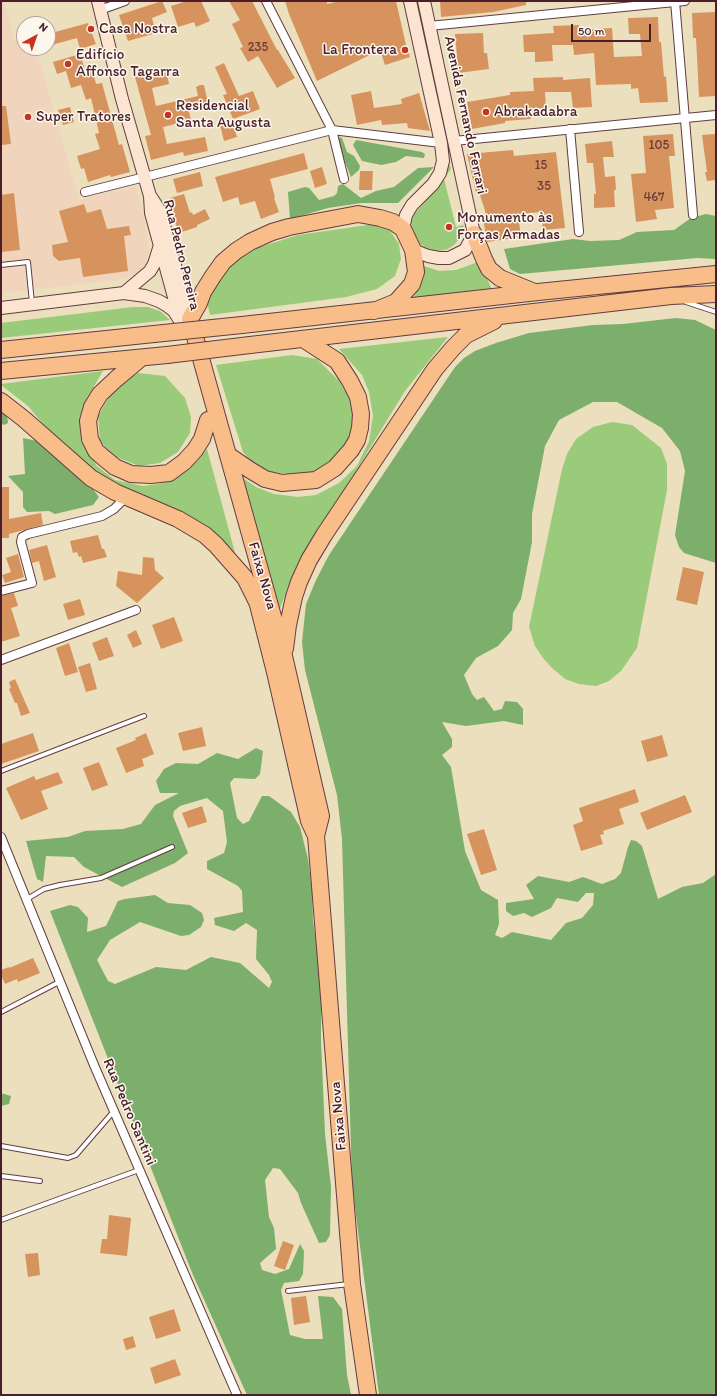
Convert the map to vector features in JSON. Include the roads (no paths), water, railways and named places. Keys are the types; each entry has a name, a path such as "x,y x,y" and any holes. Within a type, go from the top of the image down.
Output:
{"highway":[{"path":"185,321 199,303 203,292 224,262 241,248 272,232 289,227 358,214 393,222 403,229 413,250 416,272 412,284 396,302 374,311"},
{"path":"474,234 489,269 500,278 538,292"},
{"path":"1,350 716,274"},
{"path":"1,371 250,346 671,296 716,294"},
{"path":"284,656 288,625 294,597 308,560 324,534 435,369 466,335 503,316"},
{"name":"Faixa Nova","path":"185,321 208,420 275,672 309,821 316,836"},
{"name":"Faixa Nova","path":"185,321 228,455 284,656 321,816 316,836 352,1284 368,1395"},
{"path":"228,455 265,479 282,483 316,480 335,468 351,450 357,440 360,428 361,414 358,397 350,381 336,361 303,339"},
{"path":"142,358 100,394 92,408 88,421 90,439 96,451 116,467 131,474 151,475 169,473 184,462 195,450 202,440 208,420"},
{"path":"1,401 24,419 91,478 126,497 178,519 205,535 216,545 245,578 258,604"}],"main road":[{"name":"Avenida Fernando Ferrari","path":"403,229 406,215 412,205 433,184 440,173 443,162 441,143 410,1"},
{"name":"Avenida Fernando Ferrari","path":"424,1 474,234"},
{"name":"Rua Pedro Pereira","path":"99,5 124,105 150,196 151,213 185,321"},
{"name":"Rua Pedro Pereira","path":"150,196 160,211 185,321"},
{"path":"413,250 428,256 449,258 465,250 474,234"},
{"path":"124,294 150,271 154,264 160,245"},
{"path":"1,308 124,294 145,296 159,301 185,321"}],"street":[{"path":"99,5 125,1"},
{"path":"266,1 332,130 344,179"},
{"path":"429,26 685,1"},
{"path":"675,2 693,215"},
{"path":"454,141 716,114"},
{"path":"570,129 579,232"},
{"path":"85,192 332,130 441,143"},
{"path":"1,591 32,583 21,542 22,537 28,534 102,516 114,510 126,497"},
{"path":"1,660 136,610"},
{"name":"Rua Pedro Santini","path":"1,837 94,1065 237,1395"}],"lane":[{"path":"1,265 28,262 32,304"},
{"path":"671,296 716,312"},
{"path":"1,771 144,716"},
{"path":"27,899 44,890 60,885 101,878 172,846"},
{"path":"1,1012 61,981"},
{"path":"1,1146 68,1158 76,1155 114,1111"},
{"path":"1,1220 139,1170"},
{"path":"1,1176 40,1181"},
{"path":"288,1291 352,1284"}],"place":[{"name":"Casa Nostra","path":"91,29"},
{"name":"La Frontera","path":"405,50"},
{"name":"Edifício Affonso Tagarra","path":"68,64"},
{"name":"Abrakadabra","path":"486,112"},
{"name":"Residencial Santa Augusta","path":"168,115"},
{"name":"Super Tratores","path":"28,117"},
{"name":"Monumento às Forças Armadas","path":"449,227"}]}
